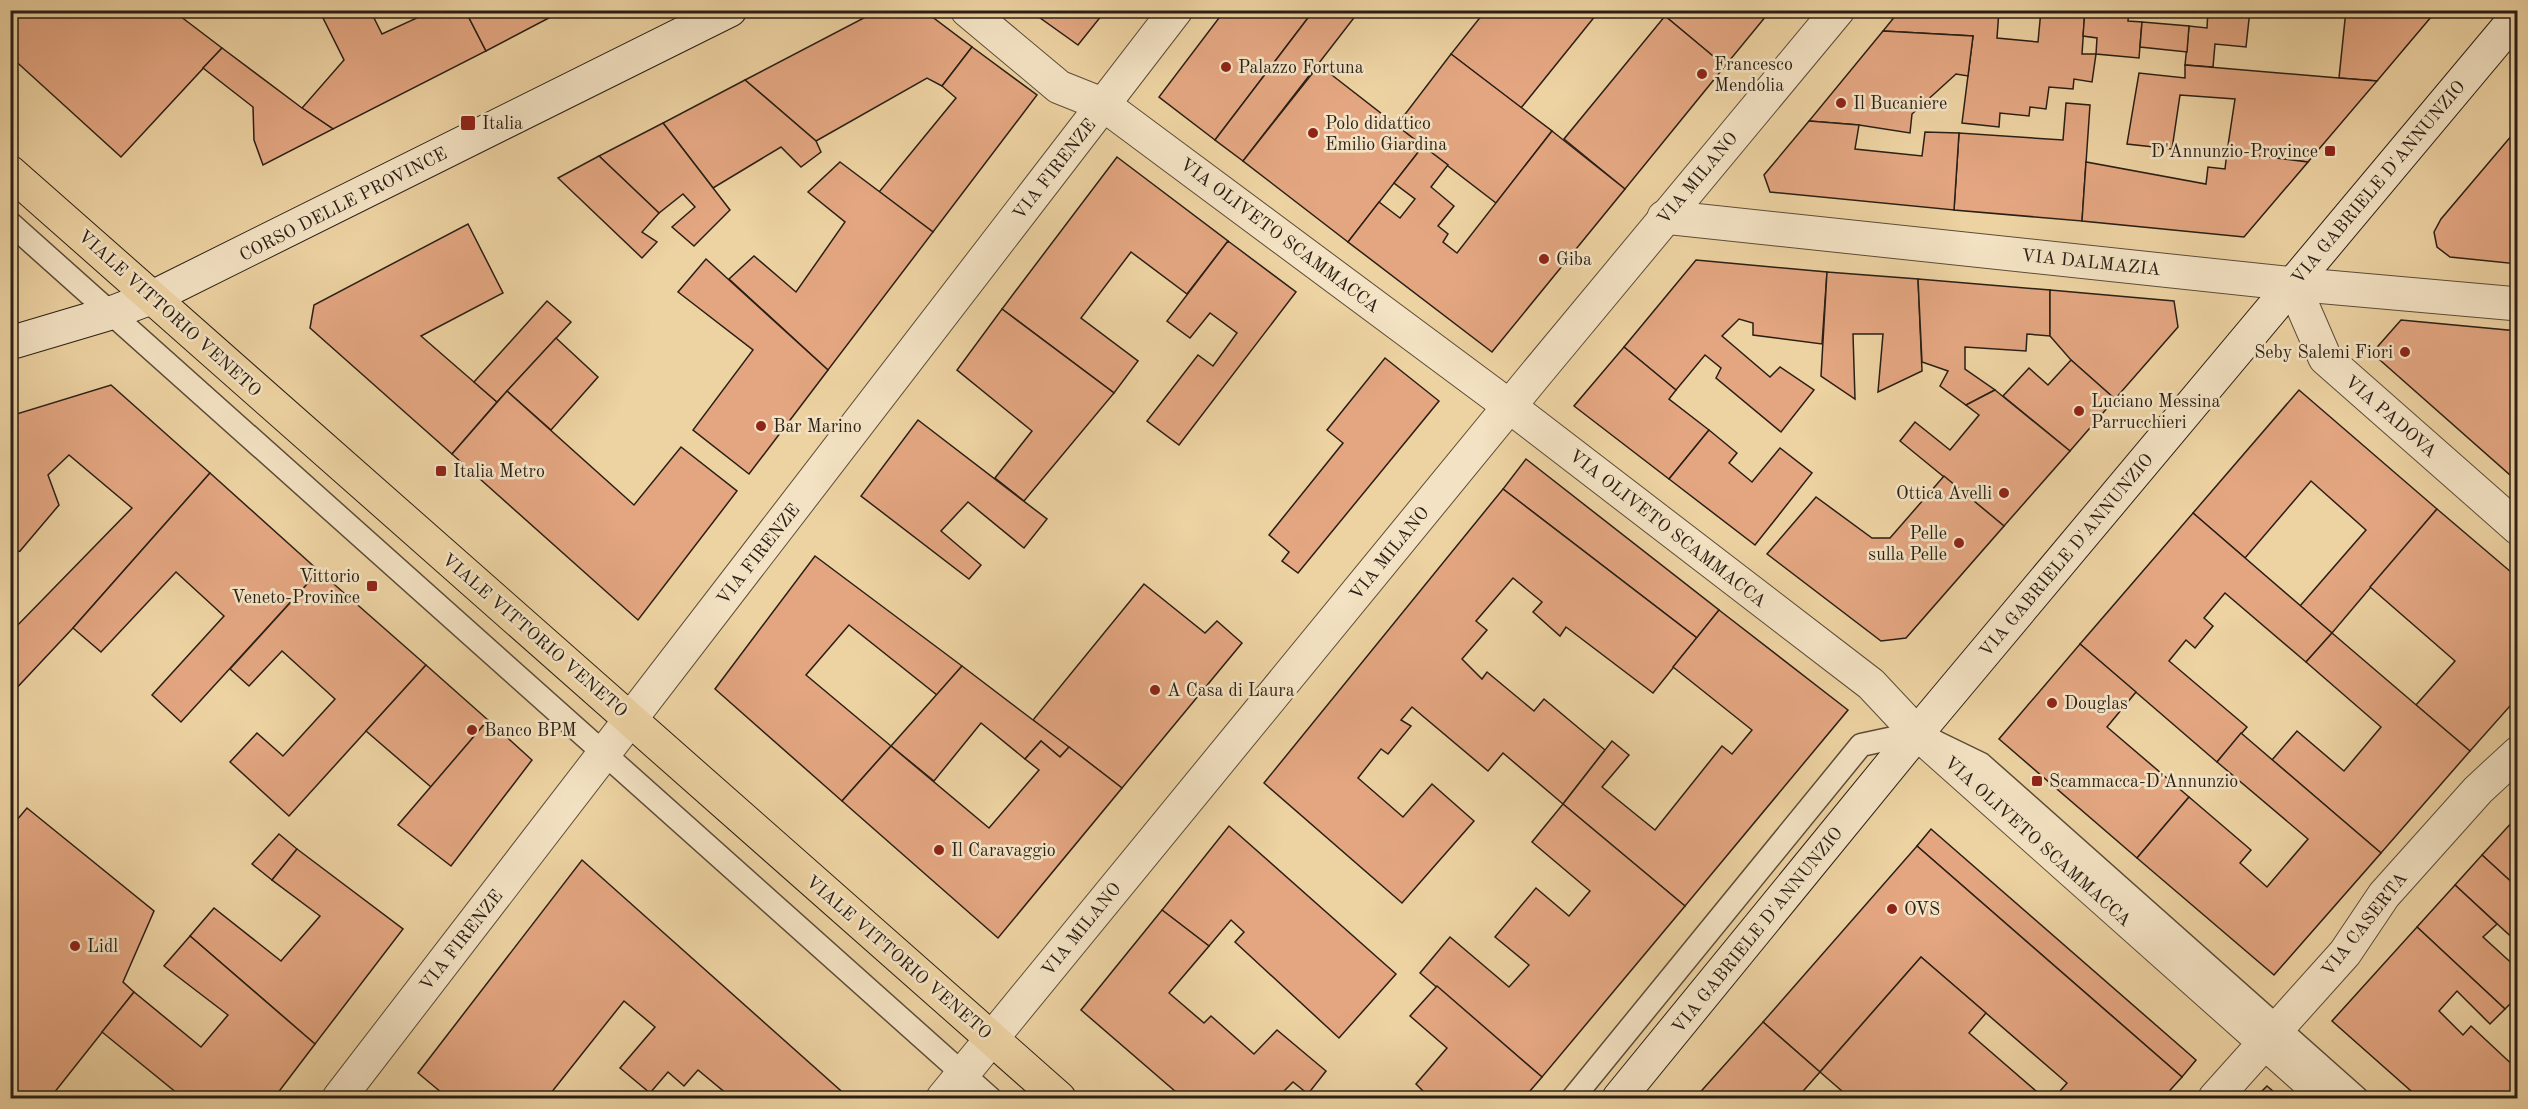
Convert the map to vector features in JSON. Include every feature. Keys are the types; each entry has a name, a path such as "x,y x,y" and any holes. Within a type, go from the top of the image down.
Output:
{"main road":[{"name":"VIALE VITTORIO VENETO","path":"10,172 1059,1098"}],"street":[{"name":"CORSO DELLE PROVINCE","path":"10,343 111,313 153,297 691,23 730,10"},
{"name":"VIA OLIVETO SCAMMACCA","path":"967,10 1059,87 1104,105 1509,406 1871,684 1917,733 2271,1035 2327,1098"},
{"name":"VIA FIRENZE","path":"339,1098 1176,10"},
{"name":"VIA MILANO","path":"953,1087 1664,217 1838,10"},
{"name":"VIA GABRIELE D'ANNUNZIO","path":"1619,1098 1917,733 2517,15"},
{"name":"VIA DALMAZIA","path":"1664,217 2293,284 2517,304"},
{"name":"VIA PADOVA","path":"2293,284 2325,358 2517,528"},
{"name":"VIA CASERTA","path":"2215,1098 2345,953 2384,895 2478,790 2517,753"}],"lane":[{"path":"10,223 604,754 953,1087 990,1098"},
{"path":"1573,1098 1861,745 1917,733"},
{"path":"2271,1035 2357,1098"}],"building":[{"path":"10,10 172,10 222,48 121,157 10,56"},
{"path":"319,10 370,10 382,34 430,12 429,10 465,10 486,51 333,129 302,108 344,60"},
{"path":"465,10 564,10 486,51"},
{"path":"879,10 923,10 972,47 942,86 927,78 816,141 745,80"},
{"path":"1029,10 1106,10 1078,45"},
{"name":"Palazzo Fortuna","path":"1225,10 1314,10 1215,140 1159,97"},
{"path":"1314,10 1360,10 1243,161 1215,140"},
{"path":"1486,10 1600,10 1521,108 1451,54"},
{"path":"1670,10 1771,10 1725,66 1665,16"},
{"path":"1900,10 1999,10 1997,38 2038,42 2041,10 2085,10 2082,54 2096,54 2092,82 2074,79 2073,89 2049,87 2046,109 2030,107 2029,116 2000,113 1999,127 1962,123 1973,36 1883,31"},
{"path":"2085,10 2129,10 2128,21 2142,22 2139,58 2096,54 2097,38 2083,36"},
{"path":"2208,10 2250,10 2246,47 2215,44 2213,67 2185,65 2189,26 2207,28"},
{"path":"2346,10 2437,10 2377,81 2339,78"},
{"path":"1665,16 1725,66 1625,189 1564,139"},
{"path":"2142,22 2189,26 2187,52 2140,47"},
{"path":"1883,31 1973,36 1968,76 1956,74 1912,114 1910,133 1859,125 1809,121"},
{"path":"972,47 1037,95 933,232 879,192 956,98 942,86"},
{"path":"222,48 333,129 263,165 254,140 253,107 203,68"},
{"path":"1451,54 1552,131 1496,203 1396,126"},
{"path":"1319,65 1423,146 1348,242 1243,161"},
{"path":"2185,65 2377,81 2308,162 2227,152 2235,99 2180,95 2172,149 2127,144 2139,73 2185,78"},
{"path":"745,80 816,141 821,152 801,167 781,147 713,188 663,123"},
{"path":"2066,103 2090,105 2082,221 1954,210 1959,133 2063,140"},
{"path":"1809,121 1859,125 1855,149 1922,156 1925,132 1959,133 1954,210 1770,192 1764,175"},
{"path":"663,123 730,210 694,246 672,227 695,207 683,194 659,213 599,156"},
{"path":"2518,128 2518,264 2450,257 2437,247 2434,232 2441,219"},
{"path":"1552,131 1625,189 1492,352 1348,242 1379,202 1400,218 1415,199 1394,183 1423,146 1448,165 1431,187 1454,206 1438,226 1448,234 1443,242 1457,253"},
{"path":"2227,152 2308,162 2244,237 2082,221 2086,162 2206,184 2208,167 2225,169"},
{"path":"599,156 659,213 642,232 657,242 642,258 558,178"},
{"path":"1117,157 1228,241 1187,294 1131,252 1081,318 1138,361 1114,393 1002,309"},
{"path":"840,162 933,232 828,370 729,279 754,256 796,292 845,222 808,192"},
{"path":"468,224 503,293 421,336 497,402 452,454 310,328 314,305"},
{"path":"1228,241 1296,292 1179,445 1147,421 1198,355 1213,366 1237,333 1210,313 1190,338 1167,321"},
{"path":"706,259 828,370 749,474 693,430 753,350 678,292"},
{"path":"1696,260 1827,272 1822,344 1753,335 1753,323 1739,319 1722,336 1770,377 1780,367 1814,390 1781,432 1716,378 1721,368 1705,355 1676,390 1624,347"},
{"path":"1827,272 1918,279 1922,371 1878,392 1883,334 1853,334 1855,399 1821,376"},
{"path":"1918,279 2050,290 2050,336 2027,334 2026,351 1965,347 1965,369 1995,390 1966,405 1940,386 1948,371 1922,362"},
{"path":"2050,290 2174,301 2178,327 2115,399 2071,360 2050,336"},
{"path":"547,301 571,322 497,402 474,382"},
{"path":"1002,309 1114,393 1024,501 995,478 1032,431 957,370"},
{"path":"2401,320 2518,331 2518,482 2372,353"},
{"path":"556,338 598,377 551,430 507,391"},
{"path":"1624,347 1676,390 1669,399 1709,430 1669,479 1574,406"},
{"path":"1385,358 1439,401 1298,573 1282,561 1289,552 1269,535 1343,443 1327,430"},
{"path":"2071,360 2115,399 2070,451 2003,396 2029,368 2048,385"},
{"path":"111,385 210,473 73,628 10,695 10,633 132,508 69,455 48,475 59,505 20,551 10,554 10,416"},
{"path":"1995,390 2070,451 2004,526 1900,441 1915,422 1950,450 1979,415 1966,405"},
{"path":"2299,390 2437,509 2332,633 2300,606 2366,530 2311,481 2245,558 2193,513"},
{"path":"507,391 634,505 681,447 737,491 638,620 452,454"},
{"path":"918,420 1047,519 1024,548 968,502 941,531 981,565 969,579 861,496"},
{"path":"1709,430 1737,453 1729,463 1752,482 1780,448 1812,473 1755,545 1669,479"},
{"path":"1526,459 1719,610 1697,638 1503,489"},
{"path":"210,473 319,571 181,722 152,695 224,616 176,572 101,652 73,628"},
{"path":"1944,476 2004,526 1906,638 1881,641 1767,554 1816,497 1872,538 1890,538"},
{"path":"1503,489 1697,638 1653,693 1566,627 1560,636 1533,612 1542,602 1513,578 1476,621 1487,630 1462,659 1482,679 1487,672 1534,711 1544,699 1605,750 1563,804 1503,753 1488,771 1412,707 1401,720 1411,726 1388,754 1381,749 1358,778 1403,817 1432,784 1474,821 1402,903 1264,783"},
{"path":"2437,509 2518,578 2518,697 2470,751 2416,705 2455,661 2370,587"},
{"path":"2193,513 2332,633 2306,662 2225,593 2204,618 2213,626 2195,648 2186,640 2169,661 2247,727 2217,762 2080,644"},
{"path":"815,556 962,666 937,695 849,625 806,675 891,746 842,801 715,689"},
{"path":"319,571 426,665 289,816 230,762 257,733 283,756 335,699 282,651 249,686 230,669"},
{"path":"1144,584 1205,633 1217,621 1242,643 1122,788 1033,720"},
{"path":"1719,610 1848,710 1685,906 1563,804 1612,741 1629,755 1602,787 1655,830 1722,746 1732,754 1752,730 1673,667"},
{"path":"2332,633 2470,751 2381,853 2272,760 2297,731 2344,771 2381,727 2306,662"},
{"path":"2080,644 2136,692 2107,727 2189,797 2137,858 1999,739"},
{"path":"426,665 488,720 431,787 366,731"},
{"path":"962,666 1069,747 1060,757 1041,741 1025,759 981,723 934,781 891,746"},
{"path":"488,720 532,760 451,866 398,825"},
{"path":"2241,733 2381,853 2274,975 2137,858 2189,797 2251,850 2240,863 2267,887 2308,839 2217,762"},
{"path":"1041,741 1060,757 1069,747 1122,788 998,938 842,801 891,746 989,828 1039,770 1025,759"},
{"path":"1563,804 1685,906 1542,1077 1420,973 1450,937 1509,987 1529,965 1495,937 1536,888 1569,916 1590,891 1532,842"},
{"name":"Lidl","path":"27,808 154,911 123,982 134,992 50,1098 10,1098 10,828"},
{"path":"2514,820 2518,824 2518,888 2482,855"},
{"path":"1229,826 1396,974 1339,1038 1235,942 1244,932 1231,920 1209,946 1162,910"},
{"path":"1931,829 2196,1060 2182,1077 1917,846"},
{"path":"279,834 297,849 272,880 252,864"},
{"path":"1917,846 2182,1077 2163,1098 2054,1098 2067,1083 1921,957 1820,1072 1763,1022"},
{"path":"297,849 403,929 315,1044 190,936 214,908 281,961 320,916 272,880"},
{"path":"2482,855 2518,888 2518,943 2455,885"},
{"path":"582,860 849,1098 726,1098 728,1095 698,1070 684,1086 668,1072 650,1093 620,1068 655,1027 624,1001 547,1098 448,1098 418,1073"},
{"path":"2455,885 2497,924 2483,937 2518,969 2518,996 2505,1009 2417,927"},
{"path":"1162,910 1209,946 1169,993 1204,1023 1211,1016 1254,1054 1277,1030 1326,1071 1308,1094 1293,1082 1277,1098 1183,1098 1081,1010"},
{"path":"2417,927 2505,1009 2490,1024 2457,991 2439,1011 2463,1035 2471,1026 2518,1070 2518,1098 2419,1098 2332,1021"},
{"path":"190,936 315,1044 274,1098 183,1098 102,1032 134,992 201,1047 228,1015 164,966"},
{"path":"1921,957 1986,1013 1969,1033 2044,1098 1850,1098 1820,1072"},
{"path":"1437,986 1542,1077 1524,1098 1419,1098 1424,1092 1416,1084 1447,1048 1410,1016"},
{"path":"1763,1022 1820,1072 1797,1098 1695,1098"},
{"path":"2267,1086 2281,1098 2255,1098"}],"place":[{"name":"Palazzo Fortuna","path":"1226,67"},
{"name":"Francesco Mendolia","path":"1702,74"},
{"name":"Il Bucaniere","path":"1841,103"},
{"name":"Italia","path":"468,123"},
{"name":"Polo didattico Emilio Giardina","path":"1313,133"},
{"name":"D'Annunzio-Province","path":"2330,151"},
{"name":"Giba","path":"1544,259"},
{"name":"Seby Salemi Fiori","path":"2405,352"},
{"name":"Luciano Messina Parrucchieri","path":"2079,411"},
{"name":"Bar Marino","path":"761,426"},
{"name":"Italia Metro","path":"441,471"},
{"name":"Ottica Avelli","path":"2004,493"},
{"name":"Pelle sulla Pelle","path":"1959,543"},
{"name":"Vittorio Veneto-Province","path":"372,586"},
{"name":"A Casa di Laura","path":"1155,690"},
{"name":"Douglas","path":"2052,703"},
{"name":"Banco BPM","path":"472,730"},
{"name":"Scammacca-D'Annunzio","path":"2037,781"},
{"name":"Il Caravaggio","path":"939,850"},
{"name":"OVS","path":"1892,909"},
{"name":"Lidl","path":"75,946"}]}
